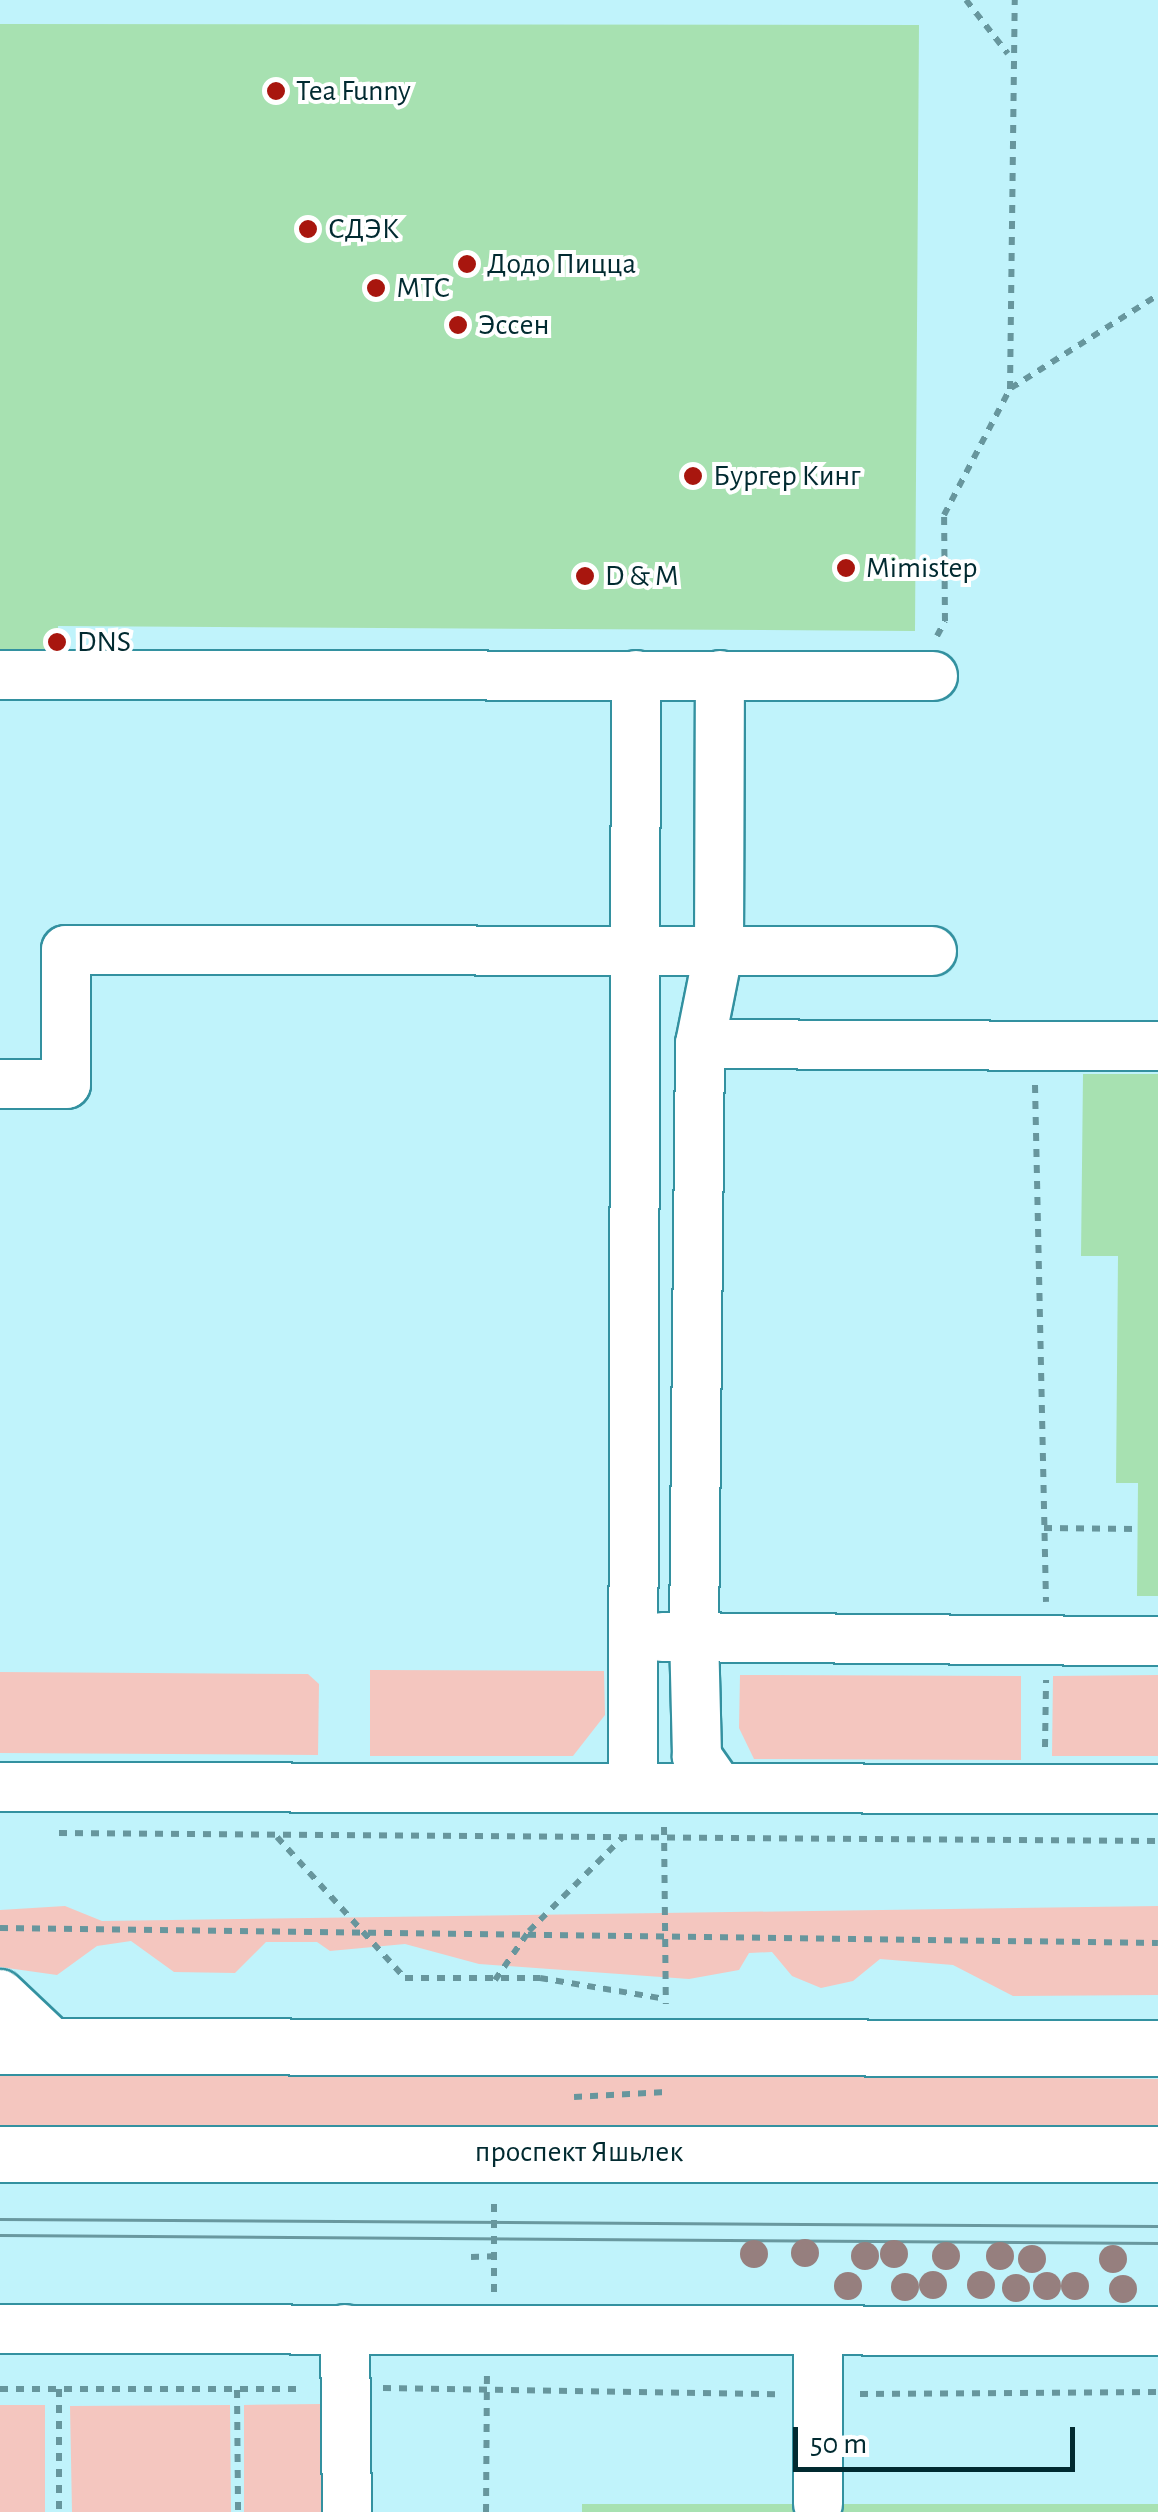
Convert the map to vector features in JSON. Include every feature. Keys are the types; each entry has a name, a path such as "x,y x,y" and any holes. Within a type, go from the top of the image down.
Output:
{"main road":[{"path":"0,2046 1158,2048"},
{"name":"проспект Яшьлек","path":"0,2154 1158,2154"}],"street":[{"path":"0,674 932,676"},
{"path":"636,675 632,1636 648,1798"},
{"path":"719,1788 697,1756 694,1637 700,1044 719,949 720,675"},
{"path":"0,1084 66,1084 66,950 932,951"},
{"path":"700,1044 1158,1046"},
{"path":"634,1328 696,1326"},
{"path":"632,1636 1158,1641"},
{"path":"0,1786 648,1798 719,1788 1158,1789"},
{"path":"0,1994 55,2046"},
{"path":"0,2329 1158,2331"},
{"path":"345,2329 347,2512"},
{"path":"818,2332 818,2504"}],"path":[{"path":"966,0 1010,55"},
{"path":"932,676 931,646 945,621 944,514 1010,388 1010,55 1015,0"},
{"path":"1010,388 1158,295"},
{"path":"1036,1045 1047,1640 1044,1788"},
{"path":"1044,1528 1138,1530"},
{"path":"276,1836 405,1978 540,1978 666,2003 664,1838 648,1798"},
{"path":"40,1833 1158,1842"},
{"path":"495,1980 529,1931 622,1838"},
{"path":"0,1928 665,1932 1158,1943"},
{"path":"471,2256 494,2256"},
{"path":"0,2389 313,2388"},
{"path":"362,2388 783,2394"},
{"path":"58,2389 60,2512"},
{"path":"237,2390 238,2512"},
{"path":"853,2394 1158,2392"}],"shaded area":[{"path":"370,1670 604,1671 605,1715 573,1756 370,1756"},
{"path":"0,1672 308,1674 319,1684 318,1755 0,1753"},
{"path":"740,1675 1021,1676 1021,1760 754,1759 739,1728"},
{"path":"1158,1675 1158,1756 1052,1756 1053,1676"},
{"path":"65,1906 102,1921 1158,1906 1158,1995 1013,1996 953,1965 880,1959 853,1981 821,1988 792,1976 772,1952 749,1953 739,1970 689,1979 479,1964 405,1944 330,1951 317,1942 266,1942 235,1973 174,1972 131,1941 97,1946 57,1975 0,1967 0,1910"},
{"path":"0,2069 1158,2079 1158,2128 0,2126"},
{"path":"322,2404 322,2512 244,2512 244,2405"},
{"path":"0,2405 45,2405 45,2512 0,2512"},
{"path":"230,2405 231,2512 72,2512 70,2406"}],"building":[{"name":"Эссен","path":"0,24 919,25 915,631 58,626 57,672 0,672"},
{"path":"1083,1074 1158,1074 1158,1596 1137,1596 1138,1483 1116,1483 1118,1256 1081,1256"},
{"path":"582,2504 1158,2504 1158,2512 582,2512"}],"tram line":[{"path":"0,2219 1158,2226"},
{"path":"0,2235 1158,2243"}],"place":[{"name":"Tea Funny","path":"276,91"},
{"name":"СДЭК","path":"308,229"},
{"name":"Додо Пицца","path":"467,264"},
{"name":"МТС","path":"376,288"},
{"name":"Эссен","path":"458,325"},
{"name":"Бургер Кинг","path":"693,476"},
{"name":"Mimistep","path":"846,568"},
{"name":"D & M","path":"585,576"},
{"name":"DNS","path":"57,642"}]}
